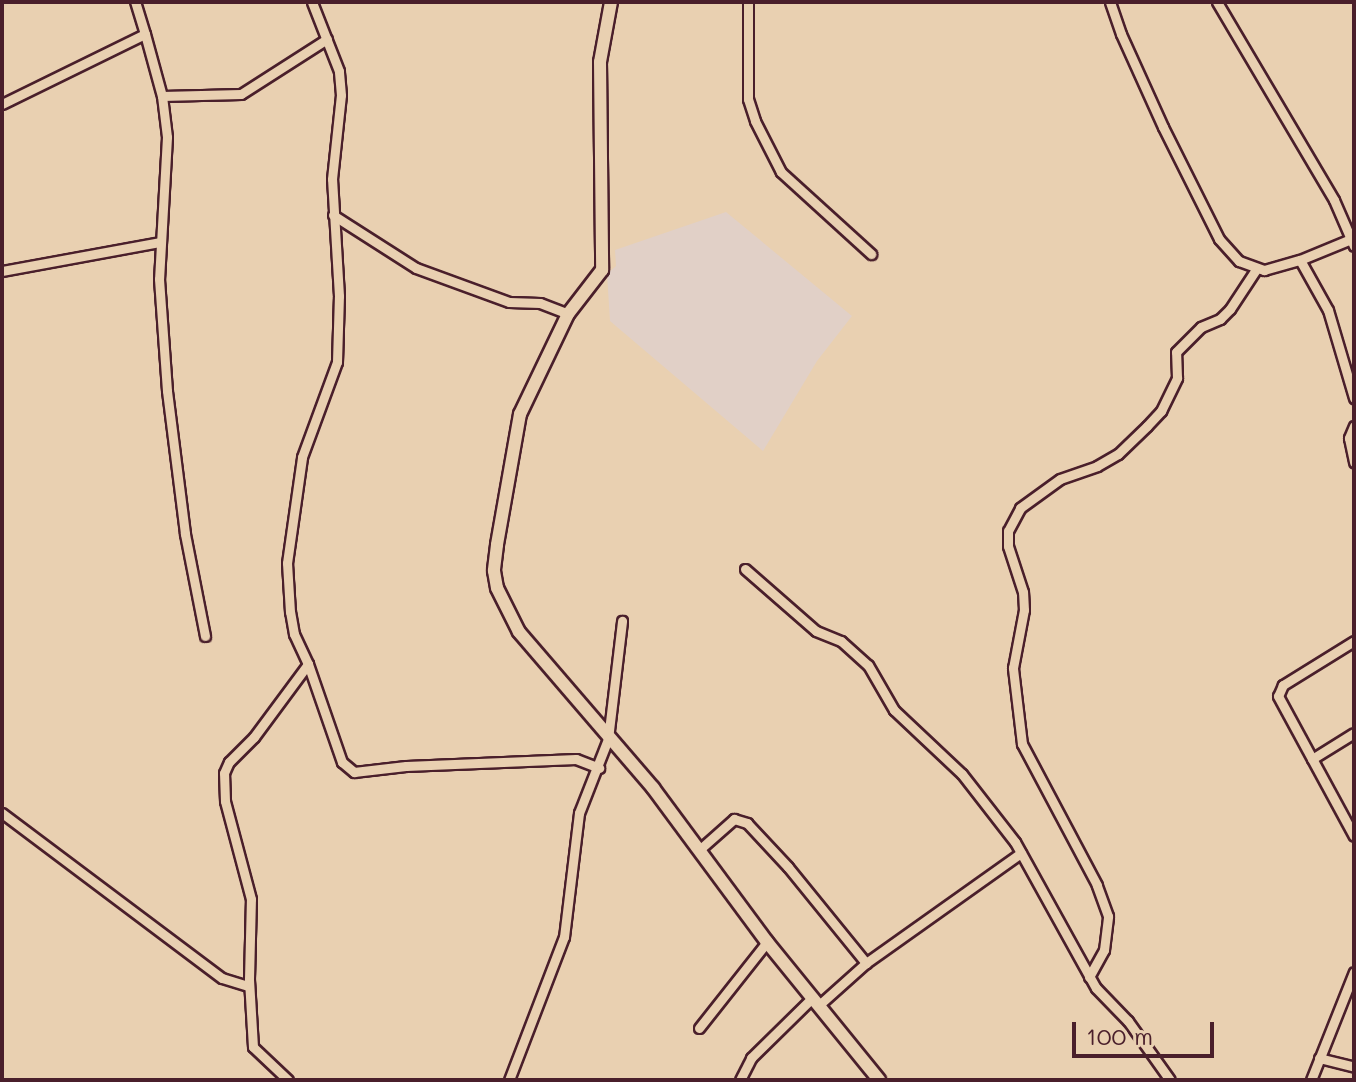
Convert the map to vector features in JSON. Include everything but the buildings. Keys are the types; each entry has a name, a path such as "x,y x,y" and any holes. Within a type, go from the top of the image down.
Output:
{"street":[{"path":"135,2 162,96 167,137 159,303 177,485 205,636"},
{"path":"312,2 340,84 332,179 339,296 337,362 302,457 287,563 294,634 308,664 342,762 354,772 406,766 576,759 599,768"},
{"path":"611,2 600,62 602,270 568,314 520,414 507,470 494,571 505,610 519,632 653,788 767,942 879,1080"},
{"path":"748,2 748,99 755,121 781,172 871,254"},
{"path":"1110,2 1163,127 1219,239 1239,261 1264,270 1353,242 1334,200 1217,2"},
{"path":"2,104 145,34"},
{"path":"162,96 241,94 327,39"},
{"path":"333,215 416,268 509,302 540,303 568,314"},
{"path":"2,271 160,242"},
{"path":"1300,260 1328,310 1354,398"},
{"path":"1089,977 1104,950 1108,916 1097,885 1022,744 1013,668 1024,610 1023,592 1008,546 1008,531 1020,508 1060,479 1097,466 1118,454 1147,426 1161,411 1177,378 1176,352 1201,327 1220,319 1230,309 1257,268"},
{"path":"1354,426 1349,438 1354,462"},
{"path":"745,569 816,631 841,641 868,665 894,710 962,774 1021,853 1089,977 1128,1021 1167,1079"},
{"path":"509,1080 564,937 579,813 608,739 622,621"},
{"path":"1354,641 1279,691 1282,704 1354,836"},
{"path":"288,1080 254,1051 249,986 251,899 225,801 224,773 229,762 254,737 308,664"},
{"path":"1312,759 1354,733"},
{"path":"2,813 222,978 249,986"},
{"path":"699,850 734,819 747,823 788,867 866,963"},
{"path":"740,1080 751,1058 816,1001 1021,853"},
{"path":"699,1028 767,942"},
{"path":"1311,1080 1354,972"},
{"path":"1319,1058 1354,1067"}],"shaded area":[{"path":"726,212 852,316 817,361 763,451 610,321 607,274 616,266 615,250"}]}
